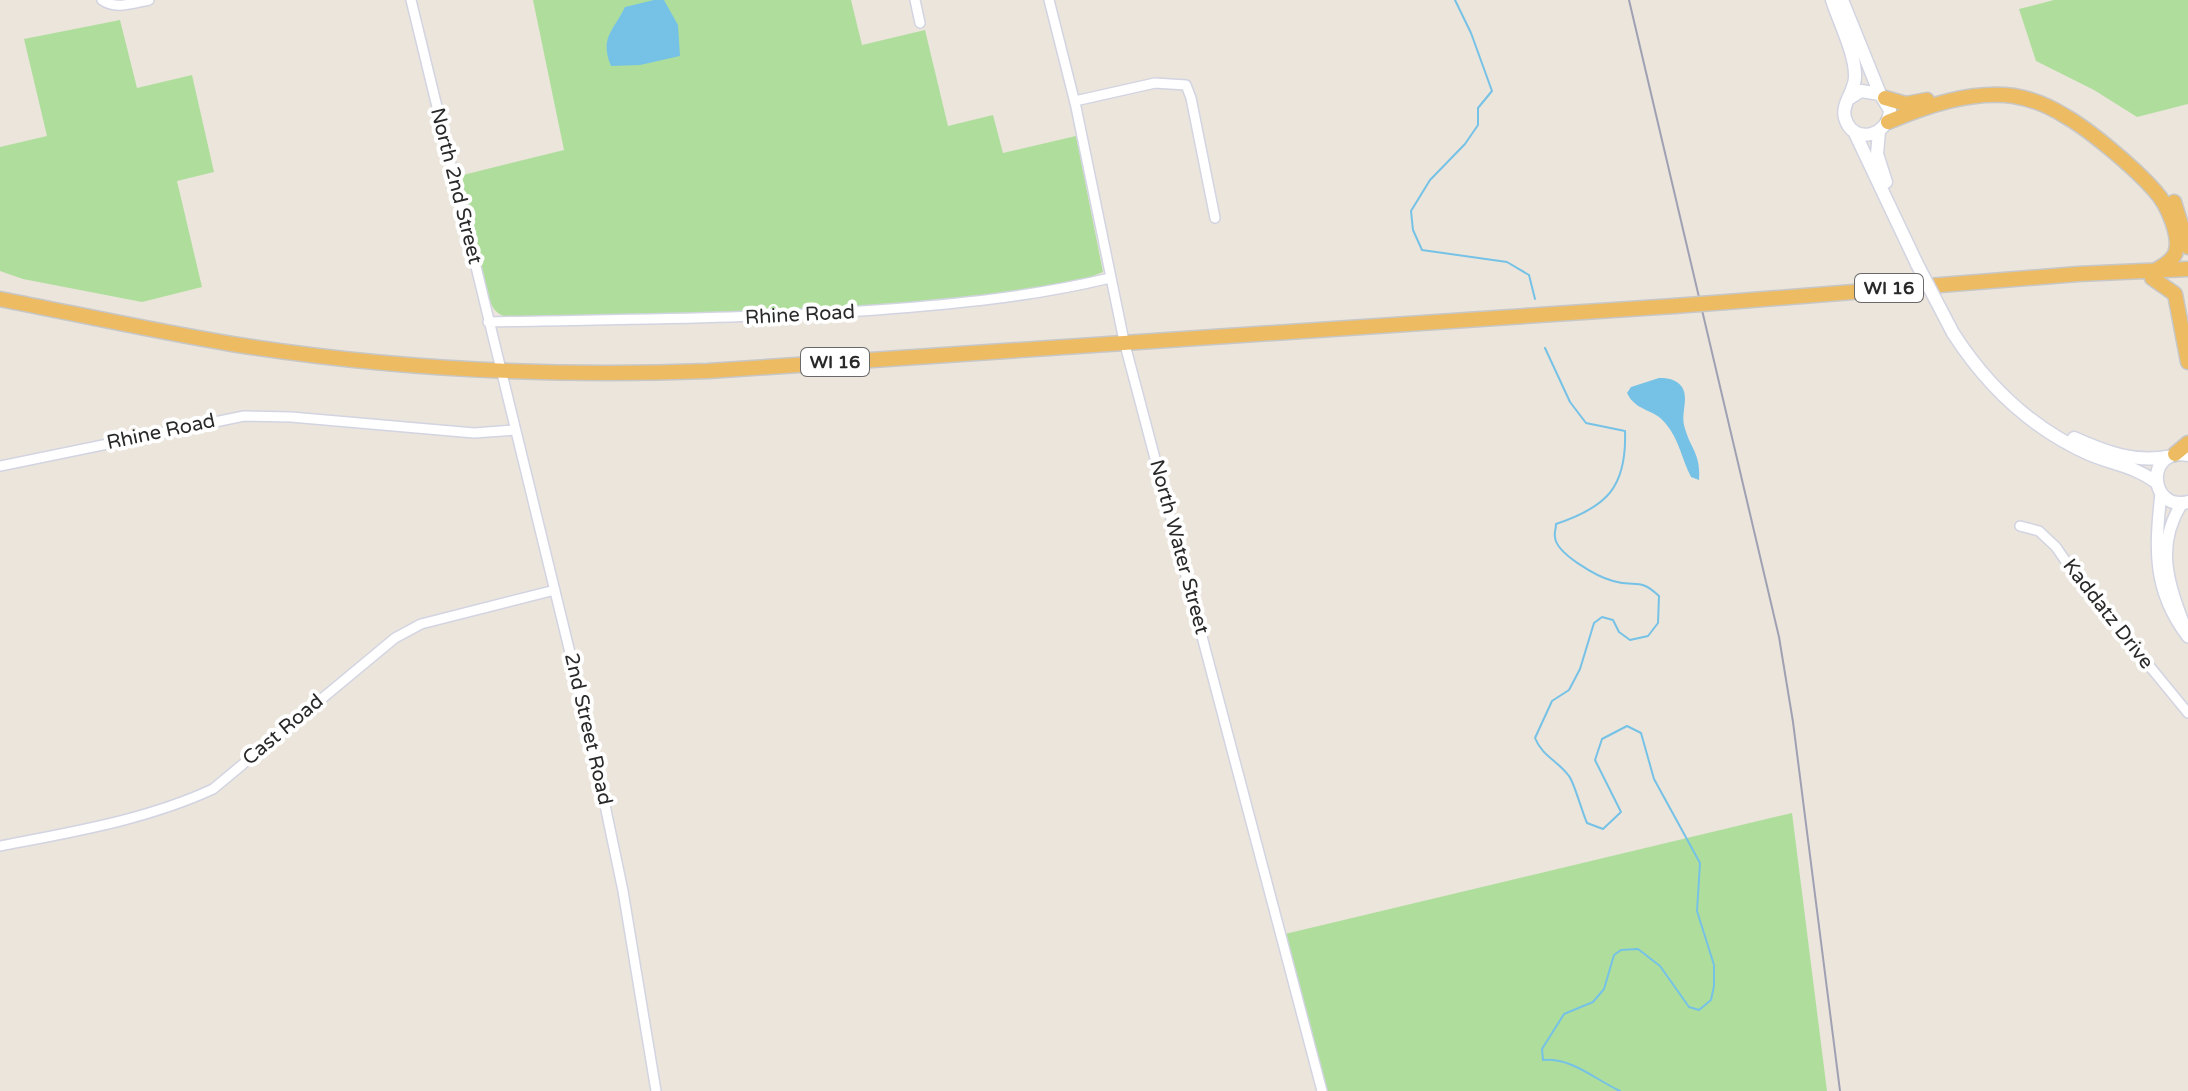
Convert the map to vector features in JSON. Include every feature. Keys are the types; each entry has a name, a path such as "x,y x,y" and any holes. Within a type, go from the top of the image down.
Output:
{"highway":[{"path":"1883,96 1906,104 1966,89 1993,87 2020,89 2050,98 2081,116 2154,176 2174,203 2188,247"},
{"path":"1883,127 1917,111 1982,95 2031,100 2067,117 2142,178 2163,201 2172,226 2176,251 2153,275 2175,294 2188,362"},
{"name":"WI 16","path":"0,299 233,344 349,359 501,371 606,373 708,371 1674,306 1917,285 2153,275 2188,269"},
{"name":"WI 16","path":"2153,275 2188,278"},
{"path":"2188,306 2188,319"},
{"path":"2178,455 2188,443"}],"main road":[{"path":"1832,0 1855,69 1854,84 1845,112 1849,126 1953,333 1982,374 2025,417 2054,437 2093,456 2134,468 2159,487 2166,498 2185,502"},
{"path":"1842,0 1890,110 1883,127 1878,162 1917,264"},
{"path":"1850,98 1867,90 1883,96"},
{"path":"1854,131 1866,135 1883,127"},
{"path":"2016,406 2076,439 2111,453 2146,459 2178,455"},
{"path":"2159,487 2159,467 2178,455"}],"street":[{"path":"103,1 117,5 149,0"},
{"name":"North 2nd Street","path":"411,0 501,371"},
{"path":"915,0 920,23"},
{"name":"North Water Street","path":"1049,0 1075,101 1124,341 1322,1091"},
{"path":"1075,101 1155,83 1186,85 1215,218"},
{"name":"Rhine Road","path":"488,322 750,318 891,309 1016,298 1110,278"},
{"name":"2nd Street Road","path":"501,371 611,828 656,1091"},
{"name":"Rhine Road","path":"0,466 244,416 291,417 462,433 515,430"},
{"path":"2159,487 2156,543 2159,575 2168,606 2188,636"},
{"path":"2185,502 2169,526 2166,543 2172,589 2188,636"},
{"name":"Kaddatz Drive","path":"2020,526 2039,531 2056,547 2078,579 2188,713"},
{"name":"Cast Road","path":"0,846 90,828 166,808 213,789 395,638 421,624 555,590"}],"green space":[{"path":"533,0 851,0 862,45 925,30 948,126 993,115 1003,153 1076,136 1103,272 1070,285 1021,295 729,316 506,317 494,310 490,301 459,176 564,150"},
{"path":"2054,0 2188,0 2188,104 2137,117 2094,90 2036,61 2019,9"},
{"path":"120,20 137,88 192,75 214,172 177,181 202,287 142,302 23,279 0,271 0,147 47,136 24,39"},
{"path":"1792,813 1827,1091 1326,1091 1285,934"}],"water":[{"path":"664,0 678,25 680,56 640,65 611,66 607,41 625,7"},
{"path":"1659,378 1680,384 1684,391 1684,425 1697,457 1699,480 1691,477 1666,424 1635,404 1627,393 1631,387"}],"waterway":[{"path":"1455,0 1492,91 1478,108 1478,125 1465,144 1430,180 1411,211 1413,230 1422,250 1507,262 1529,275 1535,299"},
{"path":"1545,348 1570,402 1586,423 1625,431 1625,450 1617,481 1601,502 1556,524 1557,544 1579,564 1598,575 1621,583 1642,585 1659,596 1658,623 1648,636 1630,640 1619,632 1613,620 1602,617 1594,623 1580,669 1569,690 1552,701 1535,738 1569,776 1587,823 1603,829 1621,812 1595,760 1602,739 1627,726 1641,733 1654,779 1700,863 1697,911 1714,965 1711,1000 1699,1010 1689,1007 1660,966 1638,949 1621,950 1614,955 1604,989 1593,1002 1564,1014 1542,1049 1543,1060 1574,1066 1620,1091"}],"railway":[{"path":"1629,0 1779,637 1793,722 1840,1091"}]}
